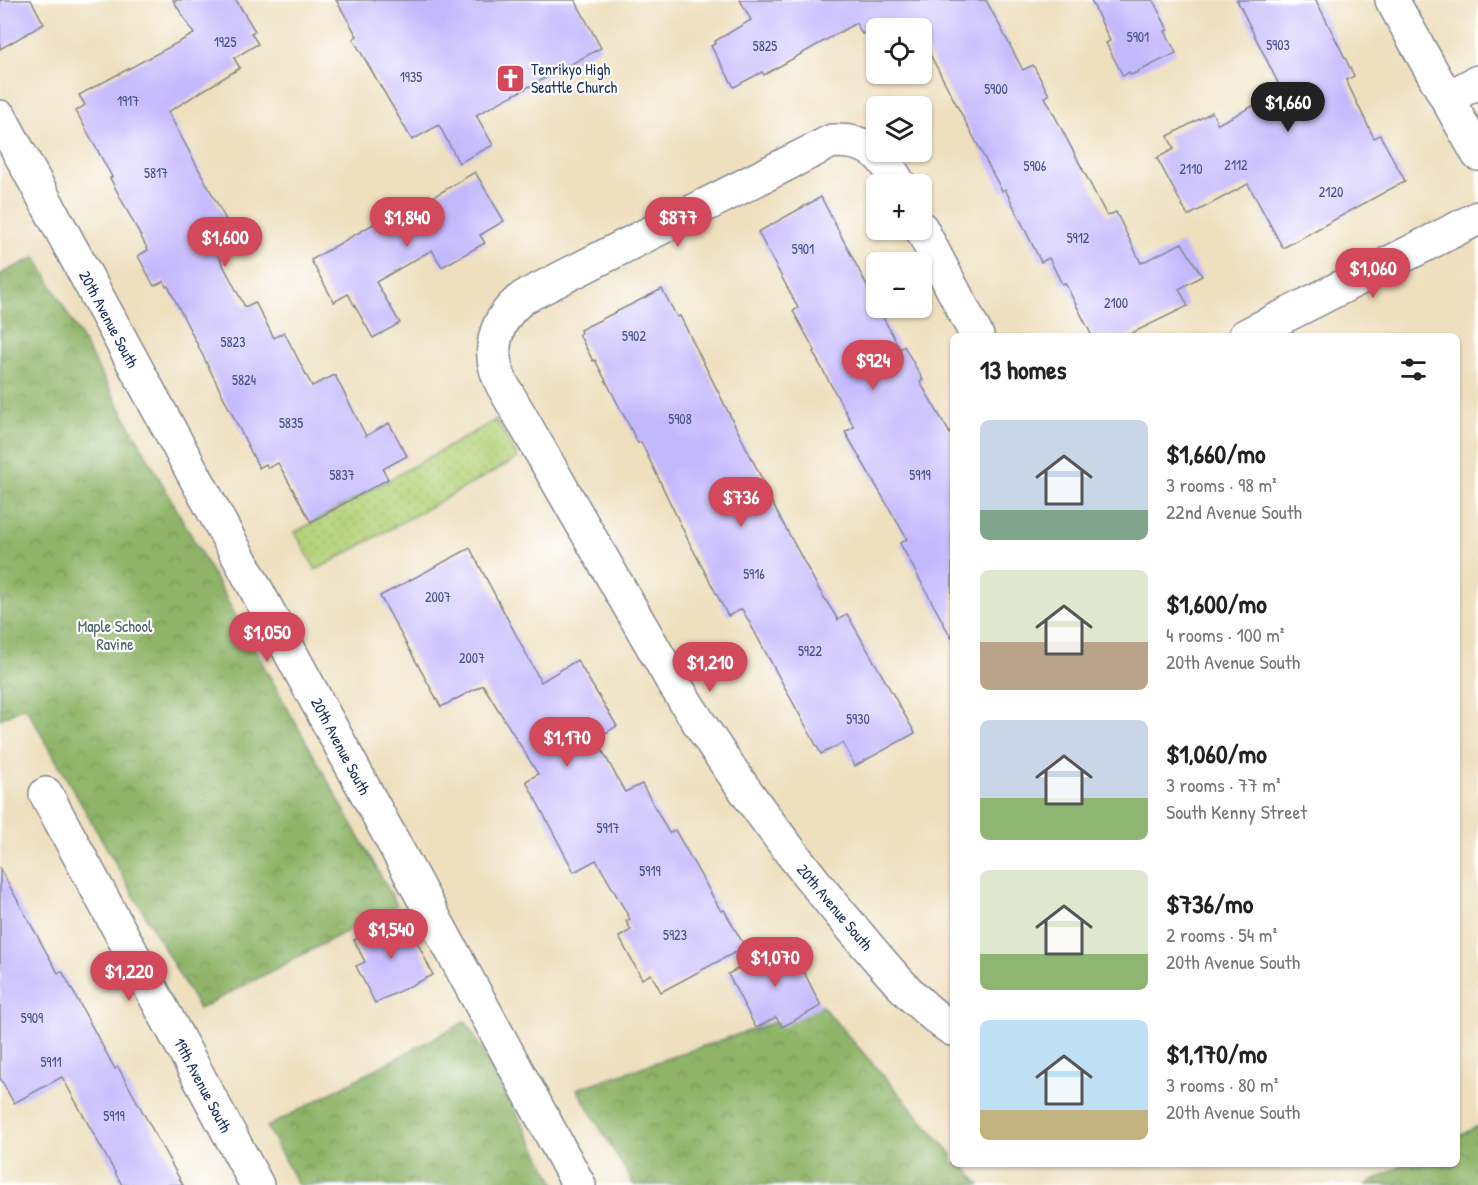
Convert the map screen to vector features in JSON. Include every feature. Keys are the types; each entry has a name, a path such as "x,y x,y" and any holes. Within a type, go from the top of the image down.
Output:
{"street":[{"path":"1392,0 1478,154"},
{"path":"1447,98 1478,82"},
{"name":"20th Avenue South","path":"0,117 579,1185"},
{"name":"20th Avenue South","path":"894,174 888,163 872,148 848,141 832,141 524,297 512,306 496,333 493,357 496,373 700,725 773,830 816,886 893,977 933,1016 950,1028"},
{"path":"1251,333 1478,218"},
{"path":"927,240 975,333"},
{"name":"19th Avenue South","path":"46,794 257,1185"}],"green space":[{"name":"Maple School Ravine","path":"36,257 397,905 199,1009 25,706 0,719 0,274"},
{"path":"496,420 518,458 316,570 295,532"},
{"path":"822,1006 950,1152 950,1167 965,1167 980,1185 634,1185 577,1089"},
{"path":"466,1021 556,1185 298,1185 267,1127"},
{"path":"1478,1126 1478,1185 1365,1185 1399,1167 1460,1167 1460,1135"}],"building":[{"path":"0,0 31,0 44,24 0,49"},
{"path":"173,0 236,0 255,31 251,33 258,44 234,58 240,68 168,112 232,231 210,240 245,307 255,302 274,338 284,332 312,386 335,375 366,436 389,423 407,456 383,469 388,479 311,522 278,463 268,468 266,464 259,468 168,286 166,287 164,281 154,286 138,256 148,250 76,111 85,105 79,95 194,34"},
{"path":"336,0 575,0 601,48 476,115 493,145 459,163 439,125 412,140 353,39 357,36"},
{"path":"740,0 986,0 1023,70 1033,65 1049,95 1045,97 1107,216 1116,212 1141,263 1182,243 1202,276 1179,289 1188,306 1132,333 1090,333 1065,283 1062,284 1049,258 1041,262 1005,189 1002,191 932,58 932,18 866,18 866,32 862,34 856,23 764,75 762,72 734,87 711,46 716,43 715,41 751,20"},
{"path":"1091,0 1153,0 1168,30 1165,31 1176,53 1131,75 1129,72 1123,76 1106,43 1110,41"},
{"path":"1237,0 1316,0 1354,76 1346,80 1374,138 1380,135 1405,181 1283,248 1248,184 1188,216 1157,158 1174,149 1168,136 1212,112 1218,124 1282,91"},
{"path":"475,172 504,221 480,235 485,243 442,267 432,250 376,282 400,323 373,338 348,294 334,302 311,260 382,219 386,225"},
{"path":"821,197 866,284 866,318 883,318 900,349 904,346 923,380 920,382 950,434 950,635 900,543 907,539 845,432 854,427 793,311 798,308 758,232"},
{"path":"662,289 677,317 680,316 767,489 765,490 820,591 838,620 847,614 915,733 855,766 843,743 821,754 742,609 728,616 641,442 638,443 579,334 580,330"},
{"path":"470,548 541,682 577,660 617,726 596,739 625,792 642,784 669,833 675,830 721,911 724,910 745,947 661,992 651,974 642,979 619,937 631,930 626,921 630,919 596,860 574,872 526,781 538,774 483,685 441,707 380,596"},
{"path":"0,869 58,973 62,971 115,1069 118,1067 183,1185 122,1185 62,1077 14,1103 0,1078"},
{"path":"404,915 433,975 375,1003 356,966 365,962 354,940"},
{"path":"789,942 821,1006 782,1027 776,1017 756,1028 728,974"}],"place":[{"name":"Tenrikyo High Seattle Church","path":"510,78"}]}
